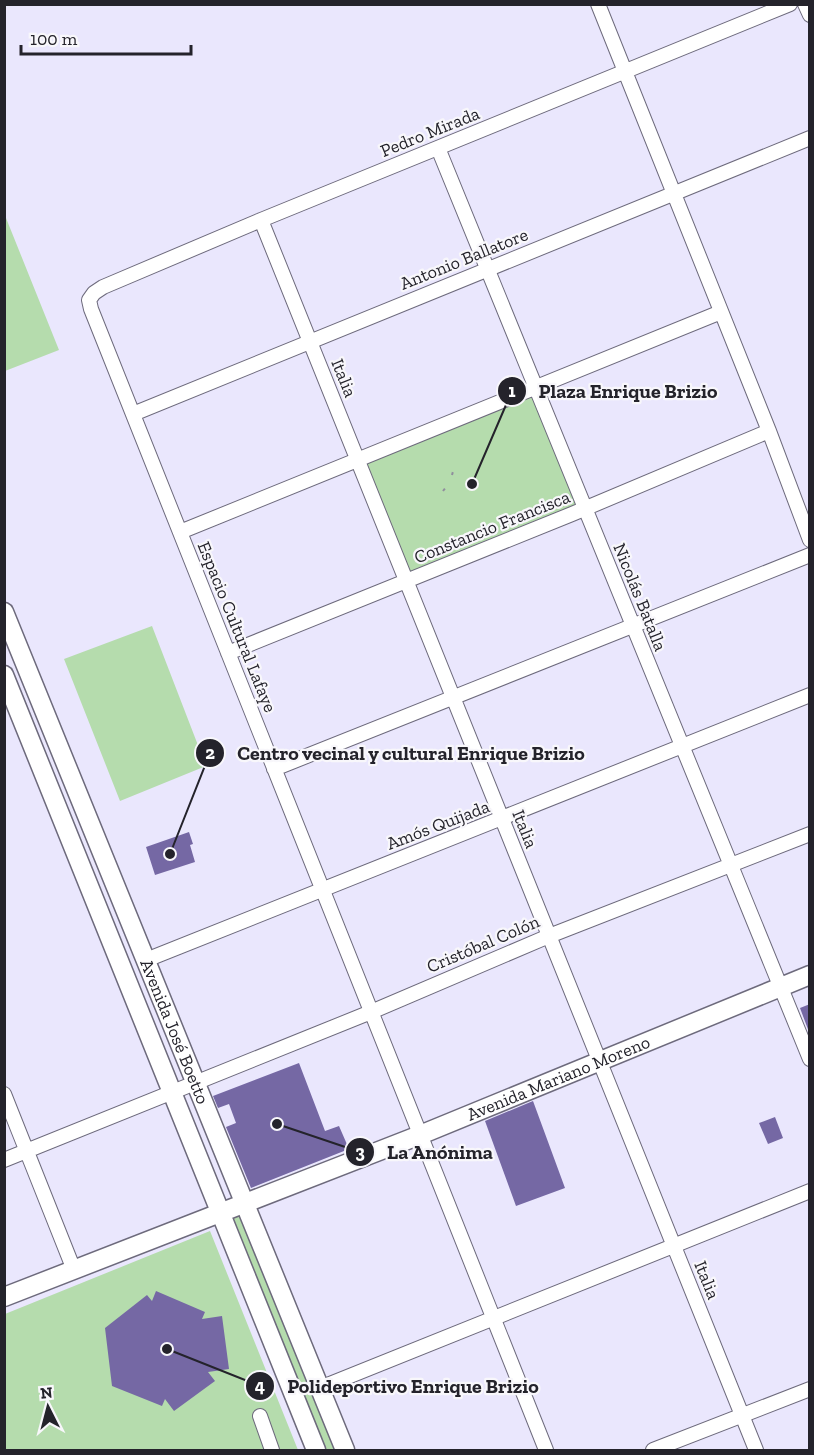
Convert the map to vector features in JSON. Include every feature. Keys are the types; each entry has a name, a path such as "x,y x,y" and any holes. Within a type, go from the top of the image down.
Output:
{"main road":[{"name":"Avenida José Boetto","path":"4,612 345,1450"},
{"name":"Avenida José Boetto","path":"4,675 316,1450"},
{"name":"Avenida Mariano Moreno","path":"4,1297 420,1135 810,975"}],"street":[{"path":"598,4 769,431 810,540"},
{"name":"Pedro Mirada","path":"89,300 103,287 261,220 790,4"},
{"path":"805,4 810,15"},
{"name":"Antonio Ballatore","path":"133,414 810,138"},
{"name":"Nicolás Batalla","path":"438,148 810,1059"},
{"name":"Italia","path":"261,220 756,1450"},
{"name":"Espacio Cultural Lafaye","path":"89,300 546,1450"},
{"path":"180,532 721,312"},
{"name":"Constancio Francisca","path":"228,654 769,431"},
{"path":"274,769 810,555"},
{"name":"Amós Quijada","path":"146,960 810,695"},
{"name":"Cristóbal Colón","path":"4,1160 371,1012 549,936 810,834"},
{"path":"4,1094 74,1270"},
{"path":"320,1388 810,1191"},
{"path":"654,1450 810,1389"},
{"path":"260,1416 272,1450"}],"path":[{"path":"452,475 454,468"},
{"path":"443,491 447,486"}],"green space":[{"path":"4,213 59,350 5,371 4,371"},
{"path":"533,392 582,507 409,577 362,460"},
{"path":"152,626 206,766 120,801 64,659"},
{"path":"243,1207 342,1450 318,1450 224,1215"},
{"path":"210,1231 298,1450 5,1450 5,1314"}],"building":[{"path":"189,832 195,862 155,875 146,847"},
{"path":"810,1004 810,1032 809,1032 800,1008"},
{"path":"299,1063 325,1131 339,1126 349,1149 251,1188 226,1127 236,1123 229,1104 218,1108 213,1096"},
{"path":"533,1101 565,1188 516,1206 485,1121"},
{"path":"775,1117 783,1138 768,1144 759,1123"},
{"path":"156,1291 205,1312 202,1319 222,1316 229,1369 208,1372 215,1381 174,1411 165,1399 162,1406 112,1386 105,1328 147,1295 152,1301"}],"place":[{"name":"Plaza Enrique Brizio","path":"472,484"},
{"name":"Centro vecinal y cultural Enrique Brizio","path":"170,854"},
{"name":"La Anónima","path":"277,1124"},
{"name":"Polideportivo Enrique Brizio","path":"167,1349"}]}
